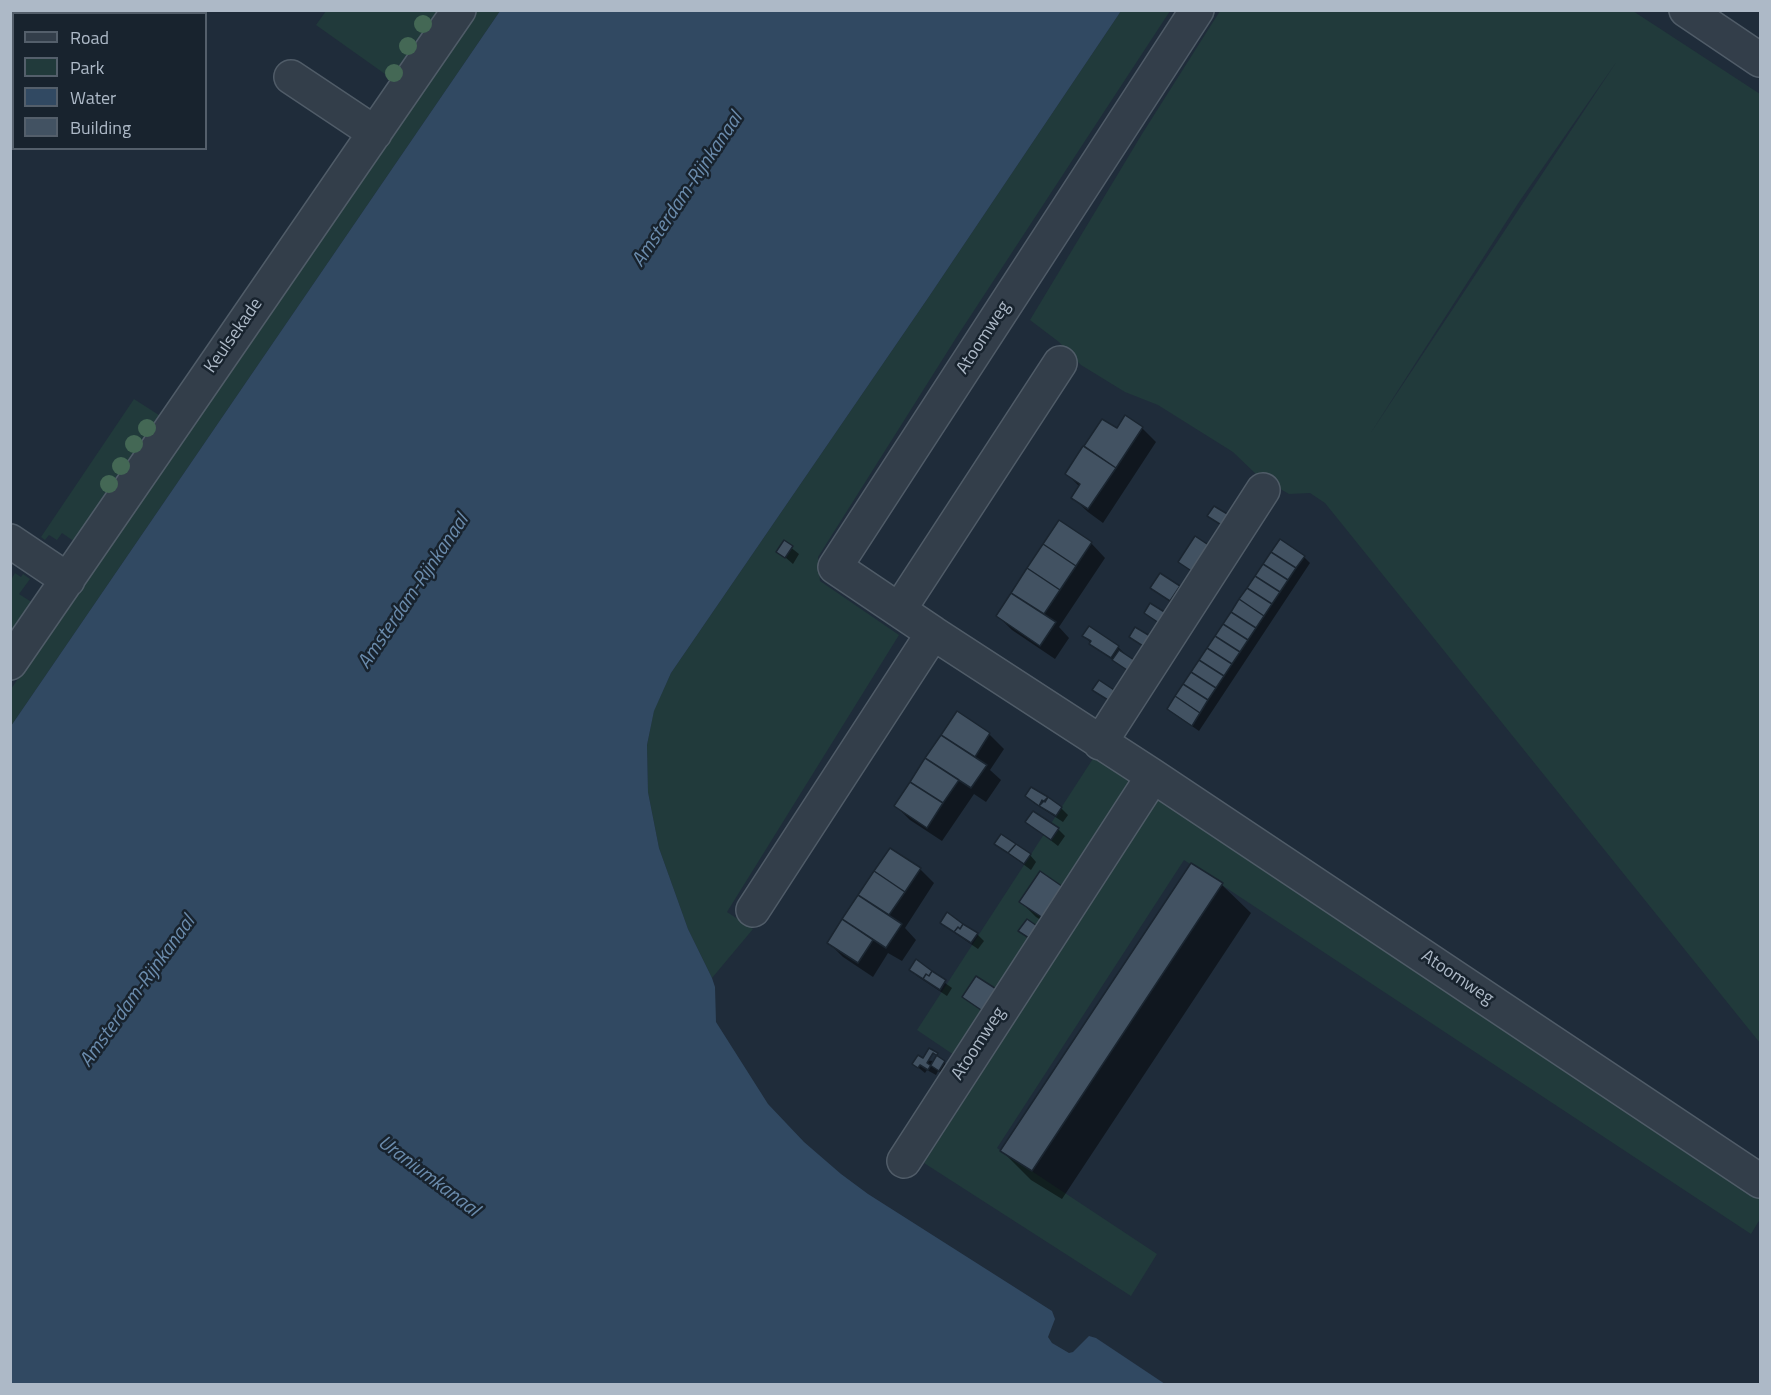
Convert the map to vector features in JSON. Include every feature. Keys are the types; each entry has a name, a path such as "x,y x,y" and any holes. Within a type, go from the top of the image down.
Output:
{"street":[{"name":"Keulsekade","path":"10,663 459,10"},
{"name":"Atoomweg","path":"1197,10 835,567 1761,1181"},
{"path":"1686,10 1761,60"},
{"path":"291,77 375,133"},
{"path":"899,610 1060,363"},
{"path":"1100,742 1263,490"},
{"path":"10,541 68,580"},
{"path":"753,910 933,633"},
{"name":"Atoomweg","path":"904,1161 1153,776"}],"green space":[{"path":"326,11 440,11 392,79 316,25"},
{"path":"475,11 500,11 11,726 11,689"},
{"path":"1121,11 1170,11 956,338 818,557 820,581 899,635 727,912 753,929 712,978 688,929 659,848 648,792 647,745 654,710 671,673"},
{"path":"1220,11 1633,11 1760,94 1760,1043 1325,503 1310,493 1289,494 1258,476 1233,452 1158,405 1125,392 1081,365 1059,342 1030,320 1142,134","holes":["1617,61 1370,434 1519,202"]},
{"path":"134,399 162,417 75,542 62,533 57,540 49,535 45,540 41,537"},
{"path":"15,573 21,577 23,574 30,579 19,594 33,603 11,638 11,580"},
{"path":"1096,754 1130,776 1124,792 954,1055 917,1030"},
{"path":"1159,795 1760,1198 1760,1219 1751,1234 1184,860 997,1148 1157,1254 1131,1296 924,1163"}],"water":[{"path":"500,11 1121,11 671,673 654,711 647,745 648,792 659,848 688,929 715,987 716,1022 768,1104 804,1142 868,1194 1052,1311 1055,1319 1048,1337 1052,1343 1069,1353 1073,1352 1089,1336 1096,1338 1165,1384 11,1384 11,726"}],"building":[{"path":"10,10 160,10 159,12 12,12"},
{"path":"1125,415 1143,427 1116,468 1084,446 1102,419 1117,428"},
{"path":"1083,446 1116,468 1088,509 1071,498 1080,484 1065,474"},
{"path":"1214,506 1229,515 1223,526 1207,516"},
{"path":"1059,520 1092,542 1076,566 1043,544"},
{"path":"1195,536 1210,546 1193,572 1178,562"},
{"path":"1280,539 1305,556 1296,568 1271,552"},
{"path":"784,540 793,546 785,558 776,552"},
{"path":"1043,544 1076,566 1060,590 1027,568"},
{"path":"1271,552 1296,568 1288,580 1263,564"},
{"path":"1263,564 1288,580 1280,592 1255,576"},
{"path":"1027,568 1060,590 1044,614 1011,593"},
{"path":"1160,573 1180,586 1170,601 1150,588"},
{"path":"1255,576 1280,592 1272,604 1247,588"},
{"path":"1247,588 1272,604 1264,616 1239,599"},
{"path":"1011,593 1056,622 1040,646 996,616"},
{"path":"1239,599 1264,616 1256,628 1231,612"},
{"path":"1150,603 1166,613 1159,623 1144,613"},
{"path":"1231,612 1256,628 1248,640 1223,624"},
{"path":"1223,624 1248,640 1240,652 1215,636"},
{"path":"1089,626 1119,646 1111,658 1089,644 1091,641 1082,636"},
{"path":"1135,627 1150,636 1143,646 1129,637"},
{"path":"1215,636 1240,652 1232,664 1207,648"},
{"path":"1207,648 1232,664 1224,676 1199,660"},
{"path":"1119,650 1134,660 1127,670 1112,660"},
{"path":"1199,660 1224,676 1216,688 1191,672"},
{"path":"1191,672 1216,688 1208,700 1183,684"},
{"path":"1099,680 1114,690 1108,700 1092,690"},
{"path":"1183,684 1208,700 1200,713 1175,696"},
{"path":"1175,696 1200,713 1192,726 1167,709"},
{"path":"957,711 990,733 975,757 941,735"},
{"path":"941,735 987,765 971,788 925,758"},
{"path":"925,758 959,780 943,803 910,782"},
{"path":"910,782 943,803 927,828 894,806"},
{"path":"1031,787 1048,797 1045,802 1042,800 1039,806 1025,796"},
{"path":"1048,797 1062,807 1056,816 1039,806"},
{"path":"1033,811 1059,828 1051,840 1025,822"},
{"path":"1001,834 1016,844 1008,853 994,844"},
{"path":"1016,844 1031,854 1024,864 1008,853"},
{"path":"890,848 921,868 905,892 874,871"},
{"path":"1191,863 1223,883 1032,1171 1000,1151"},
{"path":"874,871 905,892 889,915 858,895"},
{"path":"1040,871 1066,889 1046,920 1019,902"},
{"path":"858,895 902,924 886,948 842,919"},
{"path":"947,912 963,924 960,929 958,927 954,932 940,923"},
{"path":"842,919 873,940 858,963 827,943"},
{"path":"1027,919 1040,928 1032,940 1018,931"},
{"path":"963,924 978,933 971,943 954,932"},
{"path":"916,959 932,971 929,976 926,974 923,979 909,970"},
{"path":"932,971 946,980 940,990 923,979"},
{"path":"976,976 1001,992 987,1014 962,997"},
{"path":"929,1048 938,1053 928,1070 920,1065 918,1068 912,1064 918,1055 923,1058"},
{"path":"933,1053 945,1061 939,1071 927,1063"}],"water label":[{"name":"Amsterdam-Rijnkanaal","path":"688,190"},
{"name":"Amsterdam-Rijnkanaal","path":"414,592"},
{"name":"Amsterdam-Rijnkanaal","path":"138,992"},
{"name":"Uraniumkanaal","path":"428,1177"}]}
